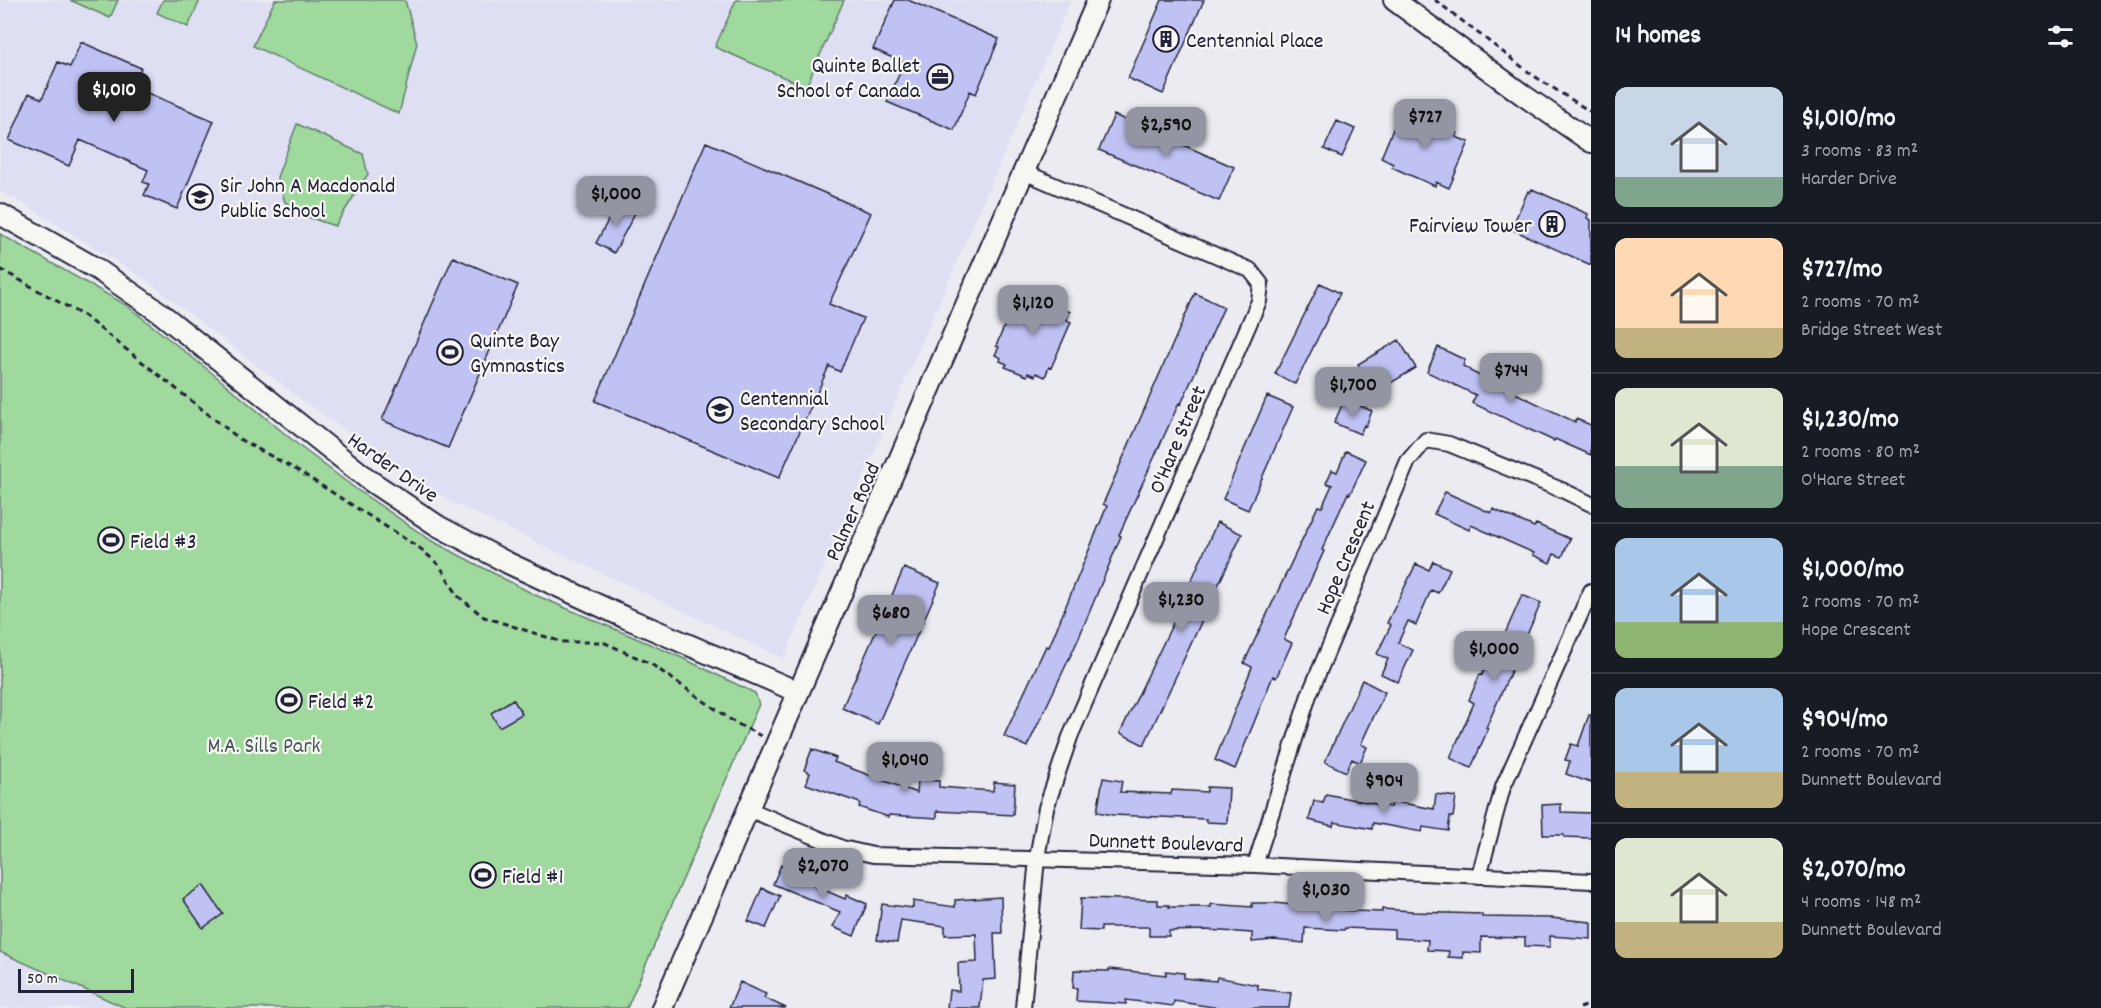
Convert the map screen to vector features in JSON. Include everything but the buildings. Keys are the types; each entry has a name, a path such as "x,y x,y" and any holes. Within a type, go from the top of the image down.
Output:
{"street":[{"name":"Palmer Road","path":"662,1008 1098,0"},
{"path":"1394,0 1591,142"},
{"name":"O'Hare Street","path":"1024,171 1250,270 1261,284 1258,301 1070,737 1046,808 1037,858"},
{"name":"Harder Drive","path":"0,214 97,269 159,312 369,480 438,526 508,563 614,612 798,692"},
{"name":"Hope Crescent","path":"1256,865 1309,695 1408,461 1426,440 1449,444 1591,504"},
{"path":"1479,876 1503,787 1591,591"},
{"name":"Dunnett Boulevard","path":"748,809 842,848 873,855 1256,865 1591,881"},
{"path":"1023,1008 1037,858"}],"path":[{"path":"1435,0 1534,76 1591,112"},
{"path":"0,269 84,316 241,440 297,470 422,549 440,566 458,596 484,617 562,642 603,642 651,664 734,722 761,736"},
{"path":"1580,1008 1591,1004"}],"shaded area":[{"path":"0,0 1071,0 784,659 451,502 303,401 146,280 21,202 0,192"},
{"path":"0,952 126,1008 0,1008"}],"green space":[{"path":"70,0 118,0 110,18"},
{"path":"163,0 200,0 188,27 157,13"},
{"path":"275,0 405,0 417,43 399,114 253,46"},
{"path":"736,0 844,0 806,87 715,47"},
{"path":"297,124 363,154 368,174 335,226 308,217 285,202 277,177"},
{"name":"M.A. Sills Park","path":"0,234 126,305 302,448 356,489 432,541 533,594 680,657 755,693 759,704 627,1008 126,1008 0,952"}],"place":[{"name":"Centennial Place","path":"1166,39"},
{"name":"Quinte Ballet School of Canada","path":"940,77"},
{"name":"Sir John A Macdonald Public School","path":"200,197"},
{"name":"Fairview Tower","path":"1552,224"},
{"name":"Quinte Bay Gymnastics","path":"450,352"},
{"name":"Centennial Secondary School","path":"720,410"},
{"name":"Field #3","path":"111,540"},
{"name":"Field #2","path":"289,700"},
{"name":"Field #1","path":"483,875"}]}
